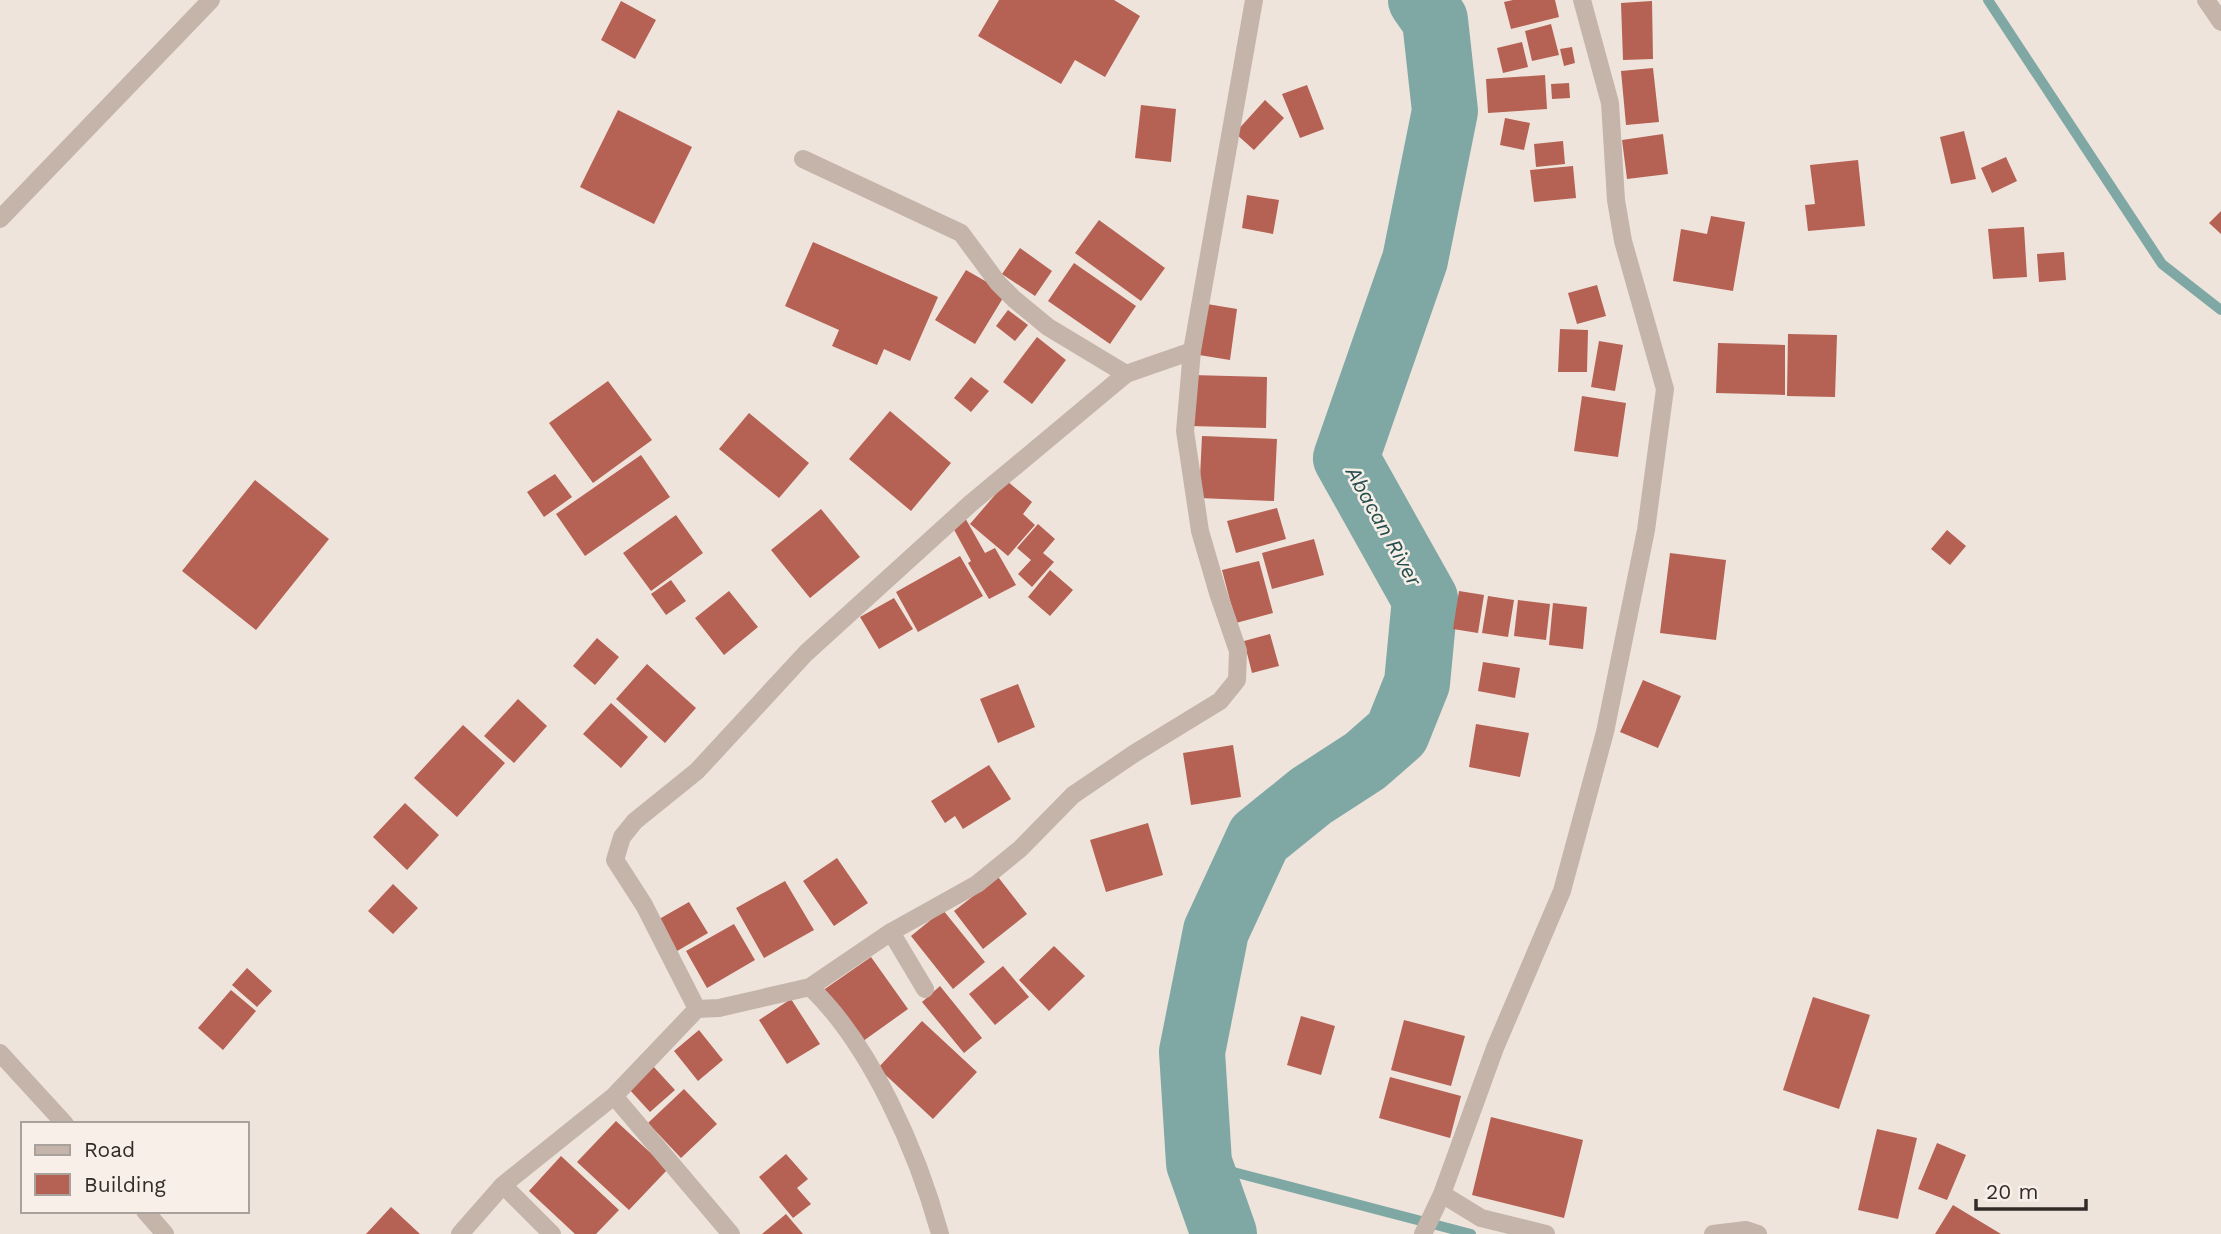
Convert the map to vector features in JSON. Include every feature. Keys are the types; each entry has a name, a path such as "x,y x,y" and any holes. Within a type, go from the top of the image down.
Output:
{"street":[{"path":"0,219 211,0"},
{"path":"460,1234 503,1185 614,1096 698,1009 719,1008 810,987 891,932 977,884 1020,849 1073,795 1135,752 1220,701 1237,680 1238,651 1200,531 1185,431 1192,351 1254,0"},
{"path":"1423,1234 1442,1194 1495,1048 1562,891 1605,733 1646,530 1665,389 1623,241 1616,200 1610,103 1582,0"},
{"path":"2206,0 2221,22"},
{"path":"803,159 961,233 998,283 1014,299 1048,327 1126,374"},
{"path":"698,1009 644,905 615,860 622,837 635,821 697,771 806,653 970,504 1126,374 1192,351"},
{"path":"891,932 925,989"},
{"path":"810,987 823,1000 863,1054 902,1130 932,1205 940,1234"},
{"path":"0,1052 63,1122"},
{"path":"614,1096 731,1234"},
{"path":"503,1185 552,1234"},
{"path":"1442,1194 1481,1218 1546,1234"},
{"path":"147,1213 165,1234"},
{"path":"1713,1234 1746,1230 1758,1234"}],"building":[{"path":"999,0 1114,0 1140,16 1105,77 1075,60 1061,84 978,36"},
{"path":"1555,0 1559,17 1511,29 1504,2"},
{"path":"621,1 656,20 635,59 601,40"},
{"path":"1652,1 1653,59 1623,60 1621,3"},
{"path":"1551,24 1559,55 1532,61 1525,31"},
{"path":"1522,42 1528,67 1503,73 1497,48"},
{"path":"1572,47 1575,63 1564,66 1560,49"},
{"path":"1653,68 1659,122 1626,125 1621,71"},
{"path":"1545,75 1547,109 1488,113 1486,79"},
{"path":"1569,83 1570,98 1552,99 1551,84"},
{"path":"1307,85 1324,129 1300,138 1282,94"},
{"path":"1265,100 1284,118 1254,150 1235,133"},
{"path":"1141,105 1176,109 1171,162 1135,158"},
{"path":"618,110 692,147 654,224 580,187"},
{"path":"1505,118 1530,123 1524,150 1500,145"},
{"path":"1964,131 1976,179 1951,184 1940,137"},
{"path":"1663,134 1668,174 1627,179 1622,140"},
{"path":"1563,141 1565,164 1536,167 1534,144"},
{"path":"2006,157 2017,181 1992,193 1981,168"},
{"path":"1858,160 1865,226 1808,231 1805,205 1815,204 1810,165"},
{"path":"1573,166 1576,198 1534,202 1530,170"},
{"path":"1247,195 1279,200 1273,234 1242,228"},
{"path":"2221,211 2221,234 2209,223"},
{"path":"1711,216 1745,222 1733,291 1673,281 1681,229 1707,234"},
{"path":"1099,220 1165,268 1141,301 1075,253"},
{"path":"2024,227 2027,277 1993,279 1988,229"},
{"path":"813,242 938,297 910,361 884,349 877,365 832,346 839,330 785,306"},
{"path":"1020,248 1052,271 1035,296 1002,274"},
{"path":"2064,252 2066,280 2039,282 2037,254"},
{"path":"1074,263 1136,306 1110,344 1048,301"},
{"path":"966,270 1006,293 975,344 935,320"},
{"path":"1597,285 1606,316 1577,324 1568,293"},
{"path":"1207,304 1237,309 1230,360 1199,355"},
{"path":"1008,310 1028,325 1015,341 996,326"},
{"path":"1560,329 1588,330 1587,372 1558,372"},
{"path":"1788,334 1837,335 1835,397 1787,396"},
{"path":"1037,337 1066,360 1032,404 1003,382"},
{"path":"1599,341 1623,345 1615,391 1591,387"},
{"path":"1718,343 1785,345 1785,395 1716,393"},
{"path":"1191,375 1267,377 1266,428 1190,426"},
{"path":"971,377 989,391 971,412 954,398"},
{"path":"608,381 652,440 593,483 549,423"},
{"path":"1582,396 1626,403 1618,457 1574,451"},
{"path":"890,411 951,463 911,511 849,459"},
{"path":"749,413 809,463 779,498 719,449"},
{"path":"1202,436 1277,439 1274,501 1199,498"},
{"path":"641,455 670,497 585,556 556,514"},
{"path":"555,474 572,497 544,517 527,492"},
{"path":"255,480 329,539 256,630 182,571"},
{"path":"1007,481 1032,502 1023,514 1035,525 1008,556 970,524"},
{"path":"1277,508 1286,539 1236,553 1227,521"},
{"path":"821,509 860,557 810,598 771,550"},
{"path":"676,515 703,553 651,591 623,553"},
{"path":"964,516 985,553 995,548 1016,585 989,599 968,563 971,561 951,524"},
{"path":"1038,524 1055,539 1043,553 1054,562 1032,587 1018,574 1031,560 1017,548"},
{"path":"1947,530 1966,546 1950,565 1931,549"},
{"path":"1314,539 1324,575 1272,589 1262,553"},
{"path":"1670,553 1726,560 1716,640 1660,633"},
{"path":"960,556 983,596 918,632 896,592"},
{"path":"1259,561 1273,613 1236,623 1222,570"},
{"path":"1050,570 1073,590 1050,616 1028,597"},
{"path":"671,580 686,601 666,615 651,594"},
{"path":"729,591 758,627 724,655 695,618"},
{"path":"1459,591 1484,595 1478,633 1453,629"},
{"path":"1488,596 1514,600 1508,637 1482,633"},
{"path":"894,598 913,629 879,649 860,617"},
{"path":"1518,600 1550,604 1546,640 1514,636"},
{"path":"1553,603 1587,607 1583,649 1549,645"},
{"path":"1270,634 1279,666 1252,673 1244,641"},
{"path":"597,638 619,657 595,685 573,666"},
{"path":"1483,662 1520,668 1515,698 1478,691"},
{"path":"647,664 696,708 665,743 616,699"},
{"path":"1643,680 1681,696 1658,748 1620,732"},
{"path":"1018,684 1035,727 998,743 980,699"},
{"path":"518,699 547,726 514,763 484,736"},
{"path":"611,703 648,737 621,768 583,734"},
{"path":"1476,724 1529,733 1520,777 1469,767"},
{"path":"463,725 505,763 457,817 414,778"},
{"path":"1233,745 1241,797 1191,805 1183,753"},
{"path":"989,765 1011,799 963,829 955,816 945,823 931,801"},
{"path":"405,803 439,835 407,870 373,837"},
{"path":"1148,823 1163,875 1106,892 1090,840"},
{"path":"837,858 868,903 834,926 803,881"},
{"path":"998,877 1027,914 983,949 954,911"},
{"path":"785,881 814,930 764,958 736,908"},
{"path":"393,884 418,908 393,934 368,911"},
{"path":"689,902 708,933 672,954 654,922"},
{"path":"943,910 985,962 953,989 911,936"},
{"path":"734,924 755,960 707,988 686,951"},
{"path":"1054,946 1085,976 1049,1011 1019,980"},
{"path":"871,957 908,1009 859,1044 822,991"},
{"path":"1003,966 1029,997 995,1025 969,994"},
{"path":"247,968 272,991 257,1007 232,985"},
{"path":"940,986 982,1038 964,1053 922,1002"},
{"path":"231,990 256,1011 223,1050 198,1028"},
{"path":"1813,997 1870,1015 1839,1109 1783,1090"},
{"path":"791,999 820,1044 787,1064 759,1020"},
{"path":"1301,1016 1335,1026 1321,1075 1287,1065"},
{"path":"1404,1020 1465,1036 1451,1086 1391,1070"},
{"path":"922,1021 977,1072 933,1119 878,1068"},
{"path":"699,1030 723,1060 698,1081 674,1051"},
{"path":"652,1065 675,1090 650,1112 628,1088"},
{"path":"1390,1077 1461,1096 1450,1138 1379,1118"},
{"path":"684,1089 717,1124 681,1158 648,1123"},
{"path":"1491,1117 1583,1140 1564,1218 1472,1195"},
{"path":"616,1121 668,1169 629,1210 577,1162"},
{"path":"1877,1129 1917,1138 1898,1219 1858,1210"},
{"path":"1937,1143 1966,1155 1947,1200 1918,1189"},
{"path":"786,1154 808,1179 797,1188 811,1204 793,1218 759,1177"},
{"path":"561,1156 619,1210 596,1234 575,1234 529,1191"},
{"path":"1953,1205 2001,1234 1935,1234"},
{"path":"391,1207 420,1234 366,1234"},
{"path":"786,1214 803,1234 762,1234"}],"waterway":[{"name":"Abacan River","path":"1224,1234 1199,1163 1192,1052 1216,931 1259,838 1311,796 1365,761 1397,733 1417,683 1425,599 1346,458 1415,260 1445,111 1435,20 1421,0"},
{"path":"1988,0 2162,264 2221,310"},
{"path":"1199,1163 1471,1234"}]}
